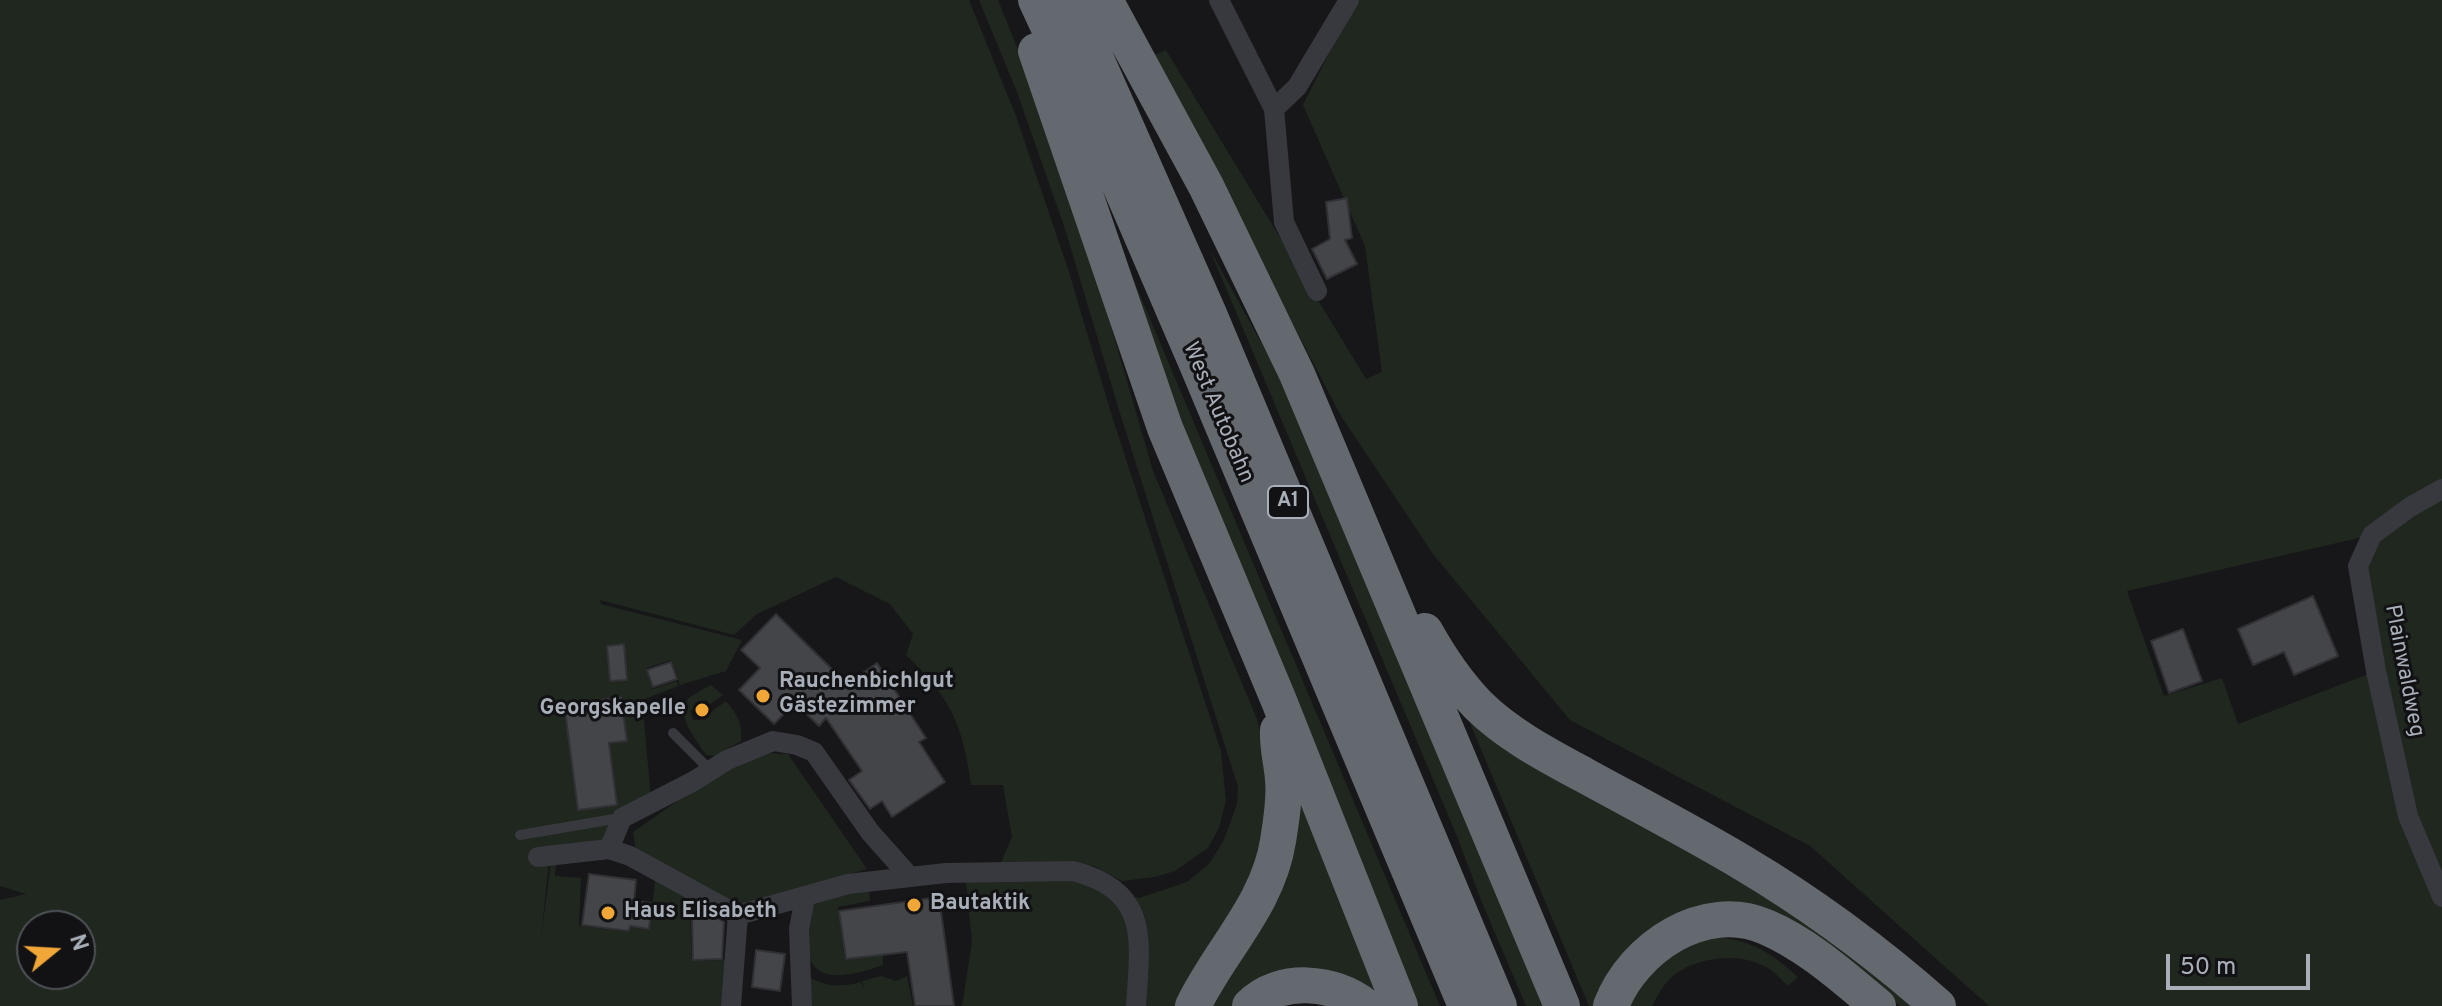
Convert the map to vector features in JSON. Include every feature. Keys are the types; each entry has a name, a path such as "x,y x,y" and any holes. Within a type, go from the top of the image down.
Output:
{"highway":[{"path":"1023,0 1033,44 1165,428 1279,701 1400,1006"},
{"name":"West Autobahn","path":"1036,0 1094,125 1199,369 1466,1006"},
{"name":"West Autobahn","path":"1070,0 1209,314 1499,1006"},
{"path":"1105,0 1200,174 1297,374 1562,1006"},
{"path":"1387,589 1421,624 1443,664 1461,686 1502,725 1555,759 1775,884 1851,936 1938,1006"},
{"path":"1193,1006 1257,903 1278,844 1283,781 1277,748 1279,701"},
{"path":"1611,1006 1632,967 1663,941 1704,924 1738,921 1764,926 1800,945 1878,1006"},
{"path":"1250,1006 1273,991 1300,986 1330,988 1352,996 1365,1006"}],"street":[{"path":"1219,0 1274,109 1284,222 1317,291"},
{"path":"1274,109 1297,87 1349,0"},
{"name":"Plainwaldweg","path":"2442,489 2410,507 2372,535 2358,566 2376,671 2408,816 2442,897"},
{"path":"609,849 622,818 727,760 773,741 814,752 870,832 910,877"},
{"path":"538,857 609,849 630,856 738,915 848,884 1014,870 1073,871 1093,876 1122,898 1132,912 1139,932 1136,1006"},
{"path":"802,1006 799,929 805,898"},
{"path":"731,1006 738,915"}],"lane":[{"path":"673,733 710,770"},
{"path":"520,835 622,818"}],"shaded area":[{"path":"0,0 969,0 1016,116 1068,269 1111,413 1221,751 1226,800 1219,828 1208,848 1175,871 1122,881 1096,867 1069,861 1000,865 1012,837 1003,785 971,785 964,745 952,713 934,685 906,655 913,634 890,604 836,577 757,614 734,635 600,600 601,604 742,640 726,671 680,685 671,660 646,668 653,689 677,681 678,686 642,700 651,798 606,842 550,851 541,938 551,862 556,863 555,876 581,878 579,926 630,932 631,927 649,930 656,875 726,913 690,916 692,961 731,960 725,1006 0,1006 0,900 26,894 0,886"},
{"path":"979,0 998,0 1038,99 1092,261 1153,471 1257,719 1271,783 1263,855 1180,1006 962,1006 972,941 966,882 1059,878 1139,898 1187,882 1209,864 1224,840 1237,804 1238,787 1066,232 1017,92"},
{"path":"1356,0 2442,0 2442,1006 1989,1006 1810,846 1570,720 1433,554 1341,416 1152,56 1166,50 1366,379 1382,372 1365,246 1303,105","holes":["2372,535 2358,566 2376,671 2238,724 2222,678 2164,696 2127,591"]},
{"path":"1209,248 1284,384 1547,1006 1526,1006"},
{"path":"1121,250 1440,1006 1412,1006 1194,461"},
{"path":"711,685 723,695 710,704 706,700 690,711 693,720 700,720 726,701 741,729 741,741 715,756 706,755 688,727 684,711 689,698"},
{"path":"1467,716 1732,868 1926,1006 1900,1006 1845,959 1784,922 1640,947 1597,991 1607,1001 1605,1006 1589,1006"},
{"path":"767,753 788,754 867,869 742,906 640,854 633,832 719,772"},
{"path":"1293,777 1384,1000 1365,991 1237,1006 1208,1006"},
{"path":"869,888 870,901 838,907 845,960 883,955 883,965 843,975 818,970 811,961 807,947 812,906 832,895"},
{"path":"1710,937 1748,943 1798,977 1788,986 1764,966 1742,959 1718,958 1694,964 1674,975 1652,1006 1629,1006 1662,958"},
{"path":"881,976 896,981 907,976 913,1006 808,1006 811,978 835,985 861,982 865,991 862,981"}],"building":[{"path":"1347,198 1352,238 1345,240 1357,264 1327,279 1312,249 1330,239 1326,202"},
{"path":"2313,596 2338,656 2294,675 2284,652 2253,665 2238,629"},
{"path":"776,614 847,684 877,663 926,738 919,742 945,782 892,817 882,801 870,809 849,780 862,771 826,718 819,726 795,703 774,724 739,690 760,668 741,650"},
{"path":"2183,629 2202,681 2169,693 2151,641"},
{"path":"624,644 627,680 610,681 607,646"},
{"path":"671,662 677,679 653,687 647,670"},
{"path":"621,697 627,741 609,743 617,805 578,810 565,711 600,706 600,700"},
{"name":"Haus Elisabeth","path":"589,874 636,880 634,901 652,903 649,929 630,926 629,931 582,925"},
{"path":"939,897 954,1006 915,1006 907,952 846,959 839,911"},
{"path":"715,917 724,922 722,959 693,960 692,918"},
{"path":"756,950 785,954 780,991 752,987"}],"place":[{"name":"Rauchenbichlgut Gästezimmer","path":"763,696"},
{"name":"Georgskapelle","path":"702,710"},
{"name":"Bautaktik","path":"914,905"},
{"name":"Haus Elisabeth","path":"608,913"}]}
